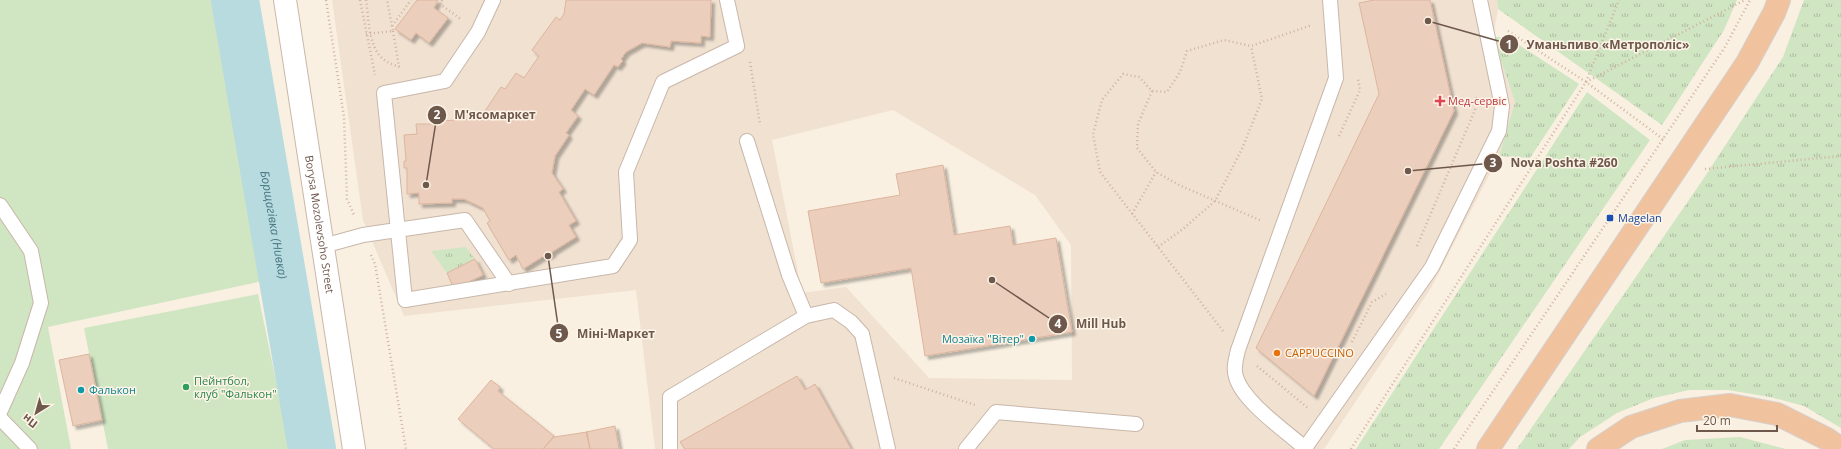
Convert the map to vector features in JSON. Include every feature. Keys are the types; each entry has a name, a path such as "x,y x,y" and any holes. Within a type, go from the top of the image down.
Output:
{"highway":[{"path":"1488,449 1747,63 1779,0"},
{"path":"1598,449 1631,427 1680,411 1730,405 1777,414 1826,439 1841,449"}],"street":[{"name":"Borysa Mozolevsoho Street","path":"285,0 354,449"}],"lane":[{"path":"493,0 478,32 445,82 384,93 405,300 613,266 630,240 626,172 663,82 738,46 727,0"},
{"path":"1330,0 1336,78 1238,350 1235,364 1235,375 1239,386 1252,402 1299,447 1432,267 1499,131 1502,106 1480,0"},
{"path":"747,141 789,275 806,316"},
{"path":"0,205 31,251 41,303 22,363 0,412"},
{"path":"323,246 363,235 465,220 509,284"},
{"path":"670,449 670,397 806,316 834,310 851,322 862,334 888,449"},
{"path":"966,449 996,412 1136,424"},
{"path":"0,418 30,449"}],"path":[{"path":"366,0 376,49 382,58 400,67"},
{"path":"387,0 400,67 397,71"},
{"path":"392,26 411,0"},
{"path":"442,0 440,4 478,32"},
{"path":"1351,449 1586,82 1619,0"},
{"path":"1586,82 1745,0"},
{"path":"1454,449 1725,47 1750,0"},
{"path":"1483,15 1586,82 1664,138"},
{"path":"1310,409 1238,350 1100,172 1093,134 1102,100 1123,74 1139,77 1152,91 1167,92 1180,72 1187,51 1224,40 1251,46 1331,18"},
{"path":"366,34 393,31"},
{"path":"1158,247 1184,229 1215,201 1242,149 1262,99 1251,46"},
{"path":"747,141 761,131 750,57"},
{"path":"1152,91 1138,124 1137,148 1156,172 1181,186 1281,230"},
{"path":"1416,249 1475,110 1477,92"},
{"path":"1705,169 1841,156"},
{"path":"1132,214 1156,172"},
{"path":"1351,344 1372,302 1389,292"},
{"path":"871,371 996,412"}],"shaded area":[{"path":"332,0 1497,0 1498,9 1493,37 1515,102 1499,156 1431,288 1324,449 655,449 636,290 404,316 363,220","holes":["893,110 1035,195 1071,245 1072,380 929,378 846,287 802,293 772,140"]}],"green space":[{"path":"0,0 226,0 272,279 48,327 71,449 0,449"},
{"path":"1497,0 1737,0 1724,30 1662,125 1498,9"},
{"path":"1804,0 1841,0 1841,428 1804,406 1770,397 1728,390 1689,390 1654,398 1617,413 1580,437 1569,449 1517,449 1702,181 1783,57"},
{"path":"1493,37 1507,37 1579,84 1530,158 1499,156 1515,102"},
{"path":"1587,92 1650,140 1439,449 1356,449"},
{"path":"466,247 475,259 447,273 431,251"},
{"name":"Пейнтбол, клуб \"Фалькон\"","path":"258,294 290,449 108,449 84,328"},
{"path":"1740,437 1786,449 1662,449 1685,440"}],"building":[{"path":"417,0 438,0 434,8 448,18 429,43 416,33 411,40 395,29"},
{"path":"566,0 711,0 710,37 701,36 701,43 671,41 670,47 642,43 626,52 621,59 623,61 618,67 614,65 594,95 585,89 571,110 578,116 566,133 569,135 555,156 552,173 563,189 559,192 576,221 569,225 576,237 552,252 553,253 548,256 547,254 523,269 516,255 509,260 487,223 490,221 483,208 464,199 452,199 452,203 419,204 419,193 407,194 407,168 404,168 404,161 406,161 404,135 417,134 416,124 441,124 441,121 472,119 485,111 501,87 505,89 516,73 524,78 539,56 532,50 556,17 560,20 564,14"},
{"path":"1374,0 1430,0 1454,111 1314,396 1256,348 1379,94 1359,3"},
{"path":"943,165 954,235 1010,226 1013,245 1056,238 1072,332 925,356 911,268 821,283 808,211 900,195 896,174"},
{"path":"475,259 483,275 454,289 447,273"},
{"name":"Фалькон","path":"89,354 102,420 73,426 59,360"},
{"path":"797,376 805,390 815,384 851,449 685,449 680,442"},
{"path":"491,380 500,387 498,391 554,436 543,449 494,449 458,419"},
{"path":"615,426 619,449 590,449 586,432"},
{"path":"587,432 590,449 543,449 554,437"}],"waterway":[{"name":"Борщагівка (Нивка)","path":"235,0 312,449"}],"place":[{"name":"Уманьпиво «Метрополіс»","path":"1428,21"},
{"name":"Мед-сервіс","path":"1440,101"},
{"name":"Nova Poshta #260","path":"1408,171"},
{"name":"М'ясомаркет","path":"426,185"},
{"name":"Magelan","path":"1610,218"},
{"name":"Міні-Маркет","path":"548,256"},
{"name":"Mill Hub","path":"992,280"},
{"name":"Мозаїка \"Вітер\"","path":"1032,339"},
{"name":"CAPPUCCINO","path":"1277,353"},
{"name":"Пейнтбол, клуб \"Фалькон\"","path":"186,387"},
{"name":"Фалькон","path":"81,390"}]}
